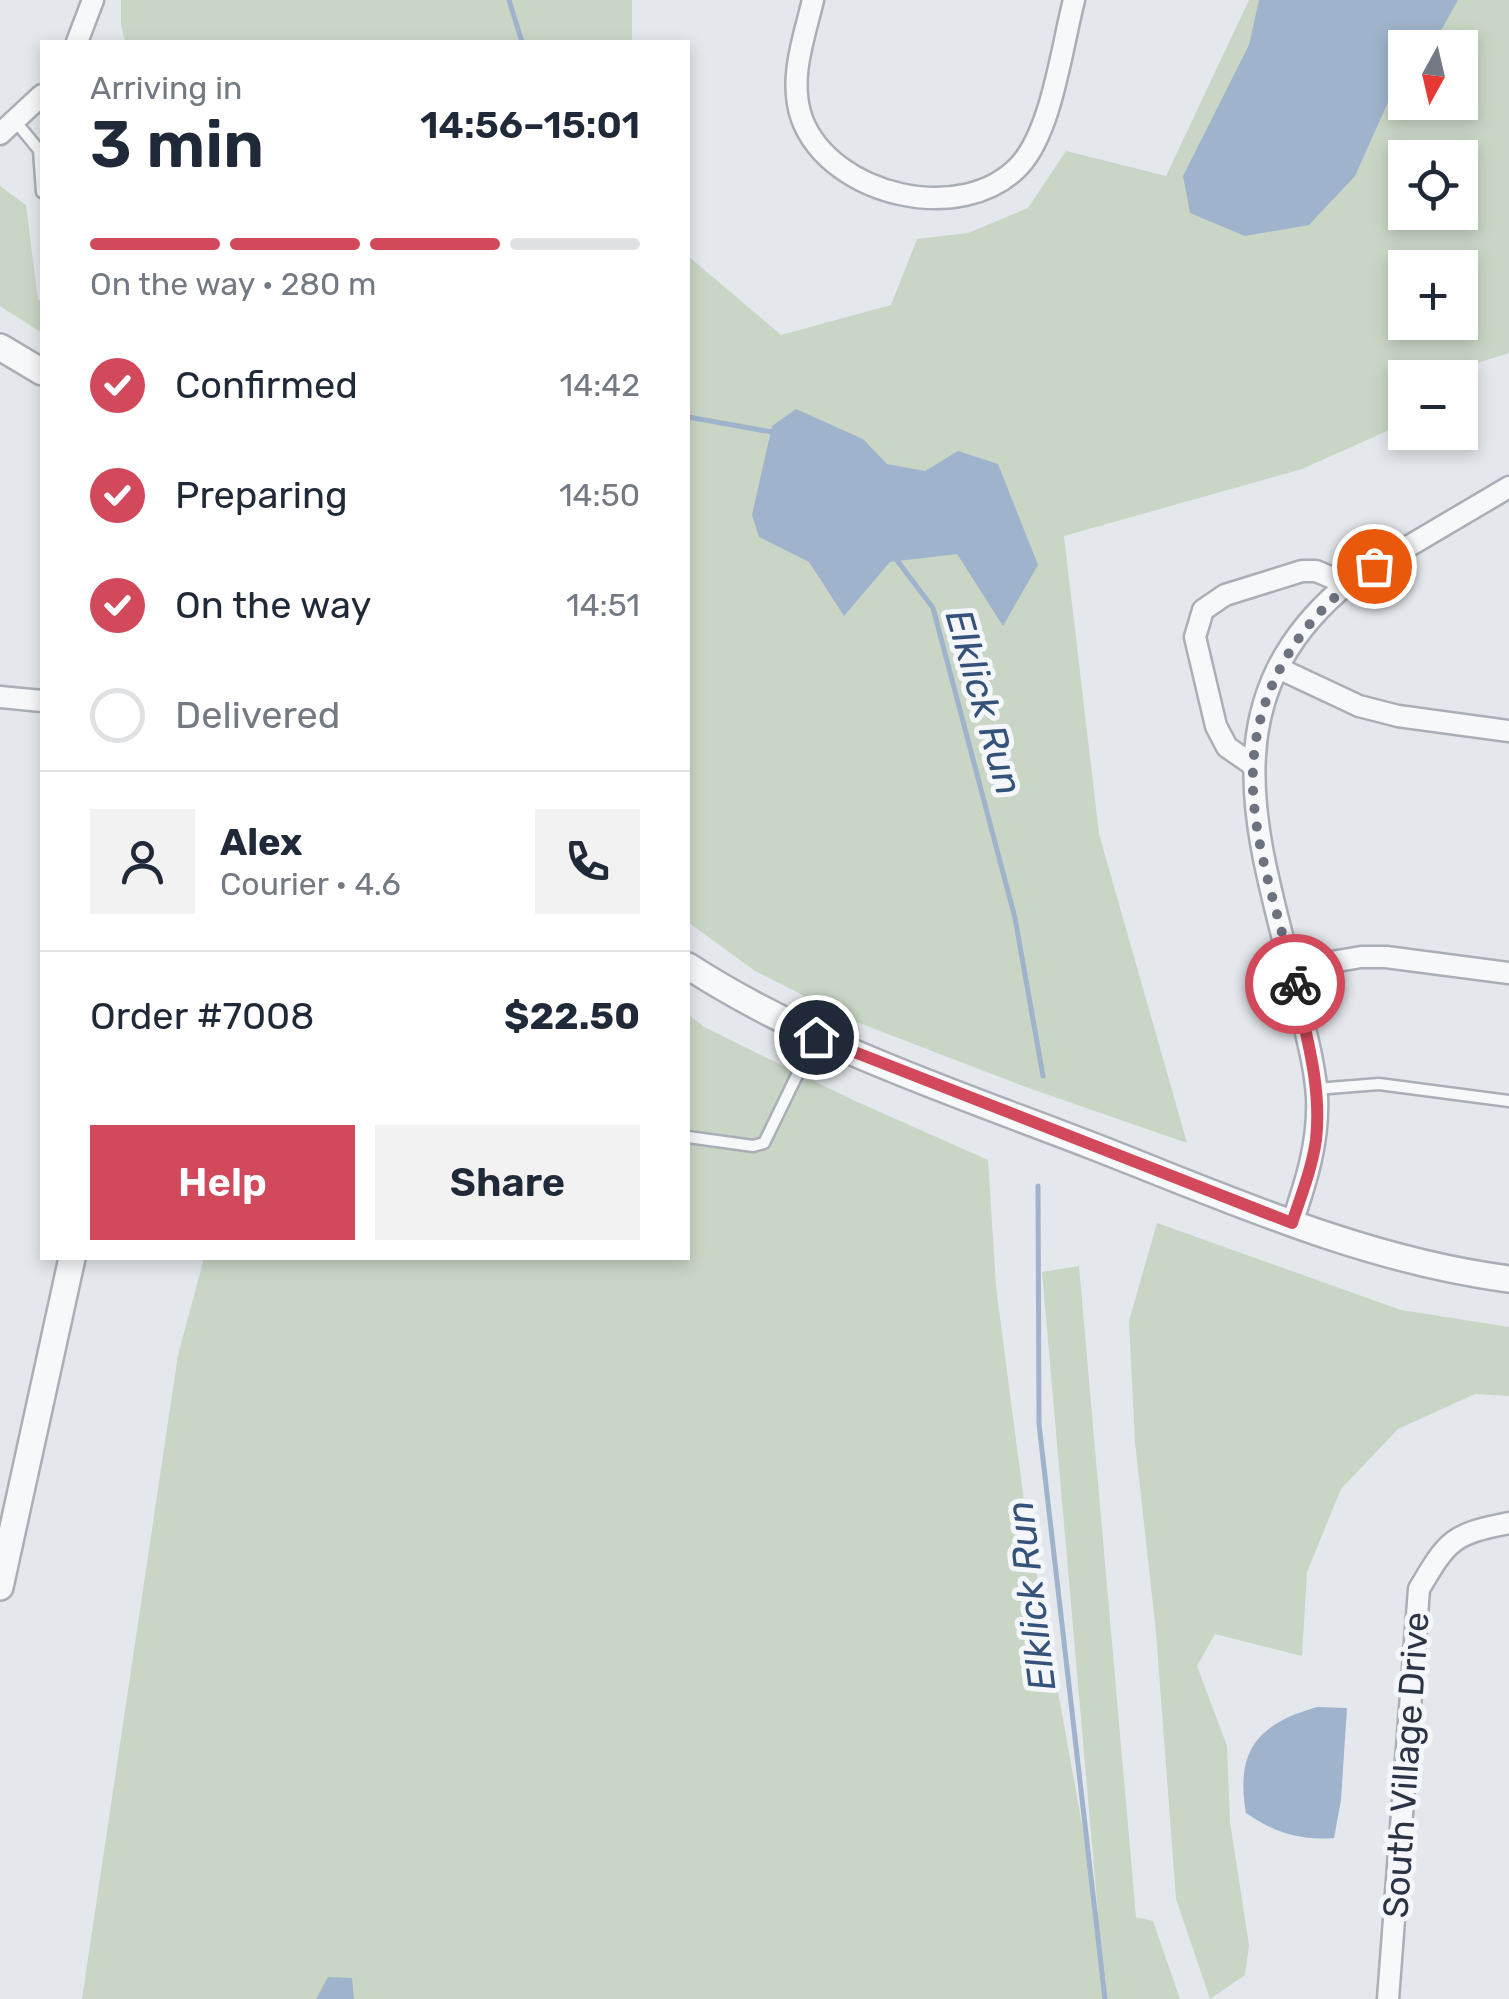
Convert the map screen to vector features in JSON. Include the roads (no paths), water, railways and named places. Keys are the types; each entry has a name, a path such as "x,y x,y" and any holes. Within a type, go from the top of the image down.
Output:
{"street":[{"path":"77,40 92,0"},
{"path":"813,0 796,76 802,118 812,140 827,158 866,183 942,199 994,186 1020,165 1033,148 1043,128 1074,0"},
{"path":"8,128 40,97"},
{"path":"0,347 40,371"},
{"path":"1292,1223 1316,1141 1316,1089 1257,827 1253,765 1261,716 1278,668 1317,612 1347,584 1509,487"},
{"path":"1253,765 1227,746 1216,726 1196,637 1197,622 1204,610 1224,595 1302,571 1316,571 1347,584"},
{"path":"1278,668 1327,694 1372,710 1509,731"},
{"path":"0,697 40,701"},
{"path":"1292,969 1360,957 1386,957 1509,973"},
{"path":"690,967 721,988 816,1037 1292,1223 1378,1253 1448,1270 1509,1279"},
{"path":"0,1588 72,1260"},
{"name":"South Village Drive","path":"1388,1999 1419,1589 1452,1540 1478,1529 1509,1523"}],"lane":[{"path":"8,128 39,150 40,164"},
{"path":"690,1137 753,1146 764,1143 816,1037"},
{"path":"1316,1089 1379,1084 1509,1101"}],"water":[{"path":"1259,0 1458,0 1441,30 1388,30 1388,102 1355,176 1309,225 1245,236 1190,213 1183,176 1249,45"},
{"path":"796,409 863,439 887,464 925,471 958,451 998,464 1038,565 1003,626 957,554 890,562 844,616 809,562 759,537 752,515 772,426"},
{"path":"1317,1707 1347,1708 1341,1800 1334,1838 1287,1834 1266,1825 1246,1813 1243,1791 1248,1756 1255,1743 1279,1722"},
{"path":"328,1977 352,1978 354,1999 316,1999"}],"waterway":[{"name":"Elklick Run","path":"509,0 521,40"},
{"name":"Elklick Run","path":"690,417 777,433"},
{"name":"Elklick Run","path":"896,559 933,608 1015,918 1043,1076"},
{"name":"Elklick Run","path":"1038,1186 1039,1424 1105,1999"}]}
